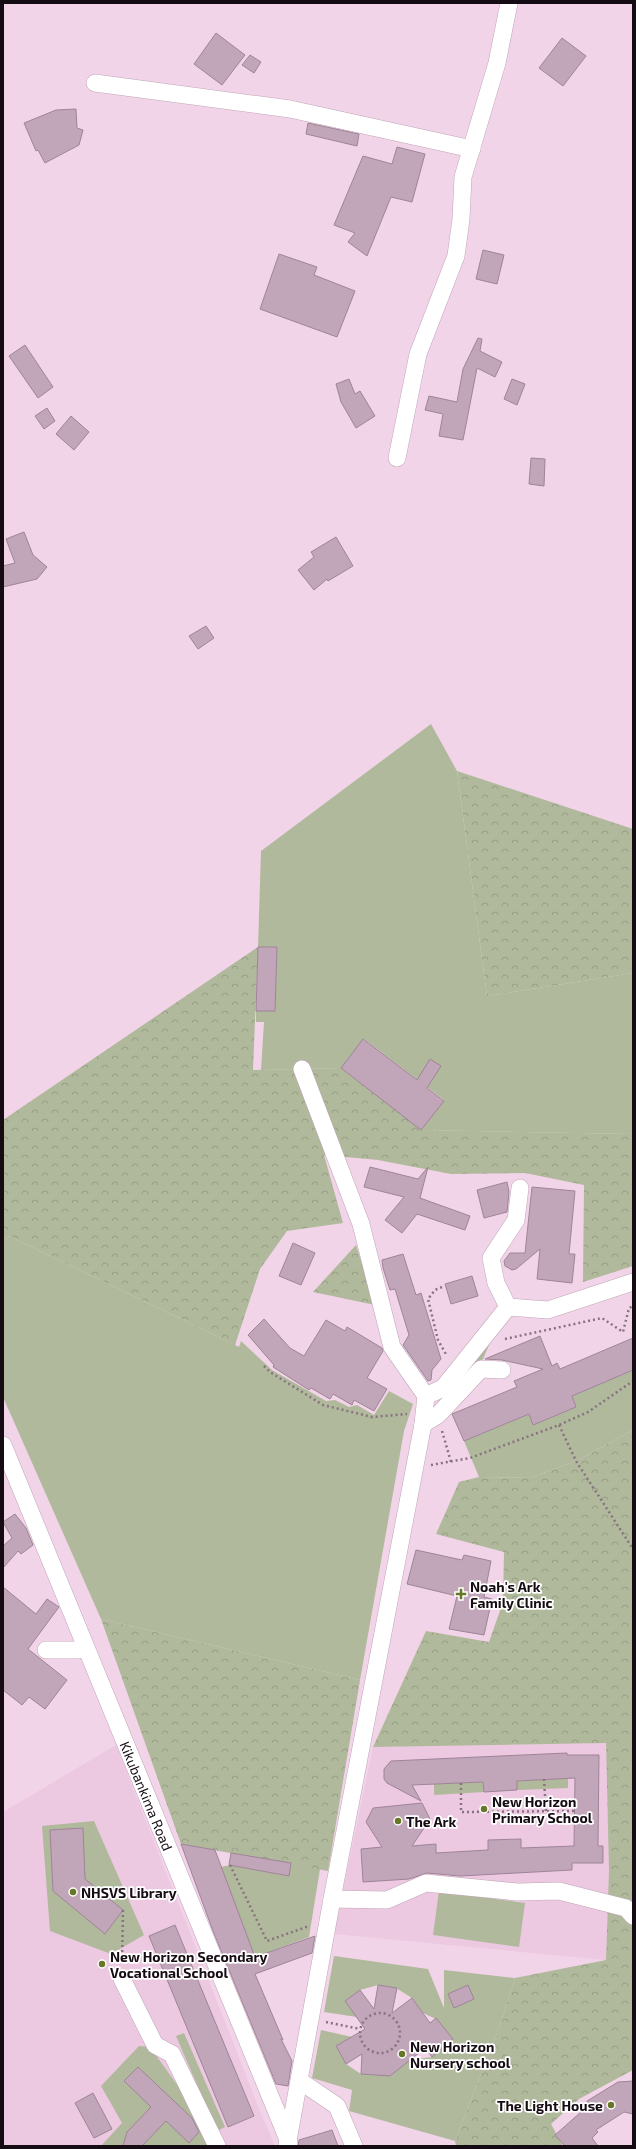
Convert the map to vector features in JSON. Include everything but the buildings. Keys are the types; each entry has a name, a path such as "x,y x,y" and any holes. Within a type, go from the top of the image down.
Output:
{"street":[{"path":"397,458 418,354 456,256 461,219 463,178 497,63 509,3"},
{"path":"95,83 290,108 472,149"},
{"path":"302,1069 361,1224 392,1347 428,1412"},
{"path":"508,1307 496,1283 491,1258 516,1220 520,1188"},
{"path":"508,1307 548,1310 633,1282"},
{"path":"289,2144 328,1920 413,1469 428,1412 443,1388 508,1307"},
{"path":"428,1412 481,1370 502,1370"},
{"name":"Kikubankima Road","path":"3,1445 289,2144"},
{"path":"46,1650 78,1650 86,1646"},
{"path":"332,1899 388,1900 426,1883 517,1892 559,1891 626,1908 633,1916"},
{"path":"122,1979 155,2045 172,2054 217,2146"},
{"path":"300,2081 337,2106 354,2146"}],"path":[{"path":"442,1287 435,1290 428,1299 438,1340 456,1372"},
{"path":"502,1340 602,1318 623,1332 629,1308 633,1306"},
{"path":"264,1366 270,1372 323,1405 372,1417 428,1412 451,1462"},
{"path":"413,1469 470,1458 559,1425 588,1412 633,1380"},
{"path":"559,1425 576,1461 633,1549"},
{"path":"544,1779 546,1813"},
{"path":"461,1783 462,1812 546,1813 575,1811"},
{"path":"230,1865 267,1941 328,1920"},
{"path":"122,1979 123,1910"},
{"path":"376,2012 390,2014 399,2025 399,2039 390,2050 376,2053 364,2046 359,2033 360,2029 364,2019 376,2012"},
{"path":"322,2021 360,2029"}],"shaded area":[{"name":"New Horizon Primary School","path":"606,1743 609,1870 606,1960 334,1934 373,1747"},
{"name":"New Horizon Secondary Vocational School","path":"116,1745 275,2146 3,2146 3,1812"}],"green space":[{"path":"431,724 457,771 487,996 633,973 633,1134 421,1130 444,1100 364,1039 341,1068 261,1070 264,1022 256,1022 256,1011 275,1011 277,947 258,947 261,851"},
{"path":"457,771 633,829 633,973 487,996"},
{"path":"258,947 253,1070 341,1068 422,1130 633,1134 633,1266 583,1282 584,1185 525,1173 451,1174 378,1160 324,1155 343,1223 287,1231 260,1269 235,1345 9,1236 3,1242 3,1120"},
{"path":"9,1236 239,1347 241,1341 272,1370 326,1401 335,1400 349,1407 357,1405 374,1415 389,1391 413,1404 404,1431 360,1680 101,1619 3,1397 3,1242"},
{"path":"356,1245 375,1305 313,1292"},
{"path":"495,1331 483,1359 442,1399"},
{"path":"633,1370 633,1430 576,1461 530,1478 479,1477 464,1441 529,1414 533,1425 576,1407 572,1396"},
{"path":"633,1430 633,2070 579,2099 551,2124 563,2146 456,2146 455,2141 500,2025 515,1978 606,1960 609,1870 606,1743 373,1747 426,1631 489,1642 503,1602 504,1552 436,1534 459,1482 479,1477 530,1478 576,1461"},
{"path":"101,1619 360,1680 328,1871 181,1844"},
{"path":"568,1778 568,1788 517,1790 517,1781"},
{"path":"483,1782 484,1792 434,1795 434,1784"},
{"path":"94,1821 144,1935 111,1954 50,1931 42,1826"},
{"path":"291,1863 320,1869 309,1937 255,1957 221,1867 230,1865 289,1876"},
{"path":"439,1891 525,1903 519,1947 433,1935"},
{"name":"New Horizon Nursery school","path":"334,1956 428,1969 444,2008 444,1970 515,1978 500,2025 455,2141 349,2111 352,2090 312,2078 321,2030 352,2037 336,2046 346,2064 361,2074 381,2075 395,2072 410,2060 432,2057 453,2039 436,2019 423,2013 412,1998 396,1988 378,1985 360,1990 345,2001 357,2017 324,2012"},
{"path":"184,2033 225,2127 217,2131 176,2036"},
{"path":"139,2046 150,2047 183,2093 213,2146 101,2146 122,2123 101,2086"}],"place":[{"name":"Noah's Ark Family Clinic","path":"461,1594"},
{"name":"New Horizon Primary School","path":"484,1809"},
{"name":"The Ark","path":"398,1821"},
{"name":"NHSVS Library","path":"73,1892"},
{"name":"New Horizon Secondary Vocational School","path":"102,1964"},
{"name":"New Horizon Nursery school","path":"402,2054"},
{"name":"The Light House","path":"611,2105"}]}
